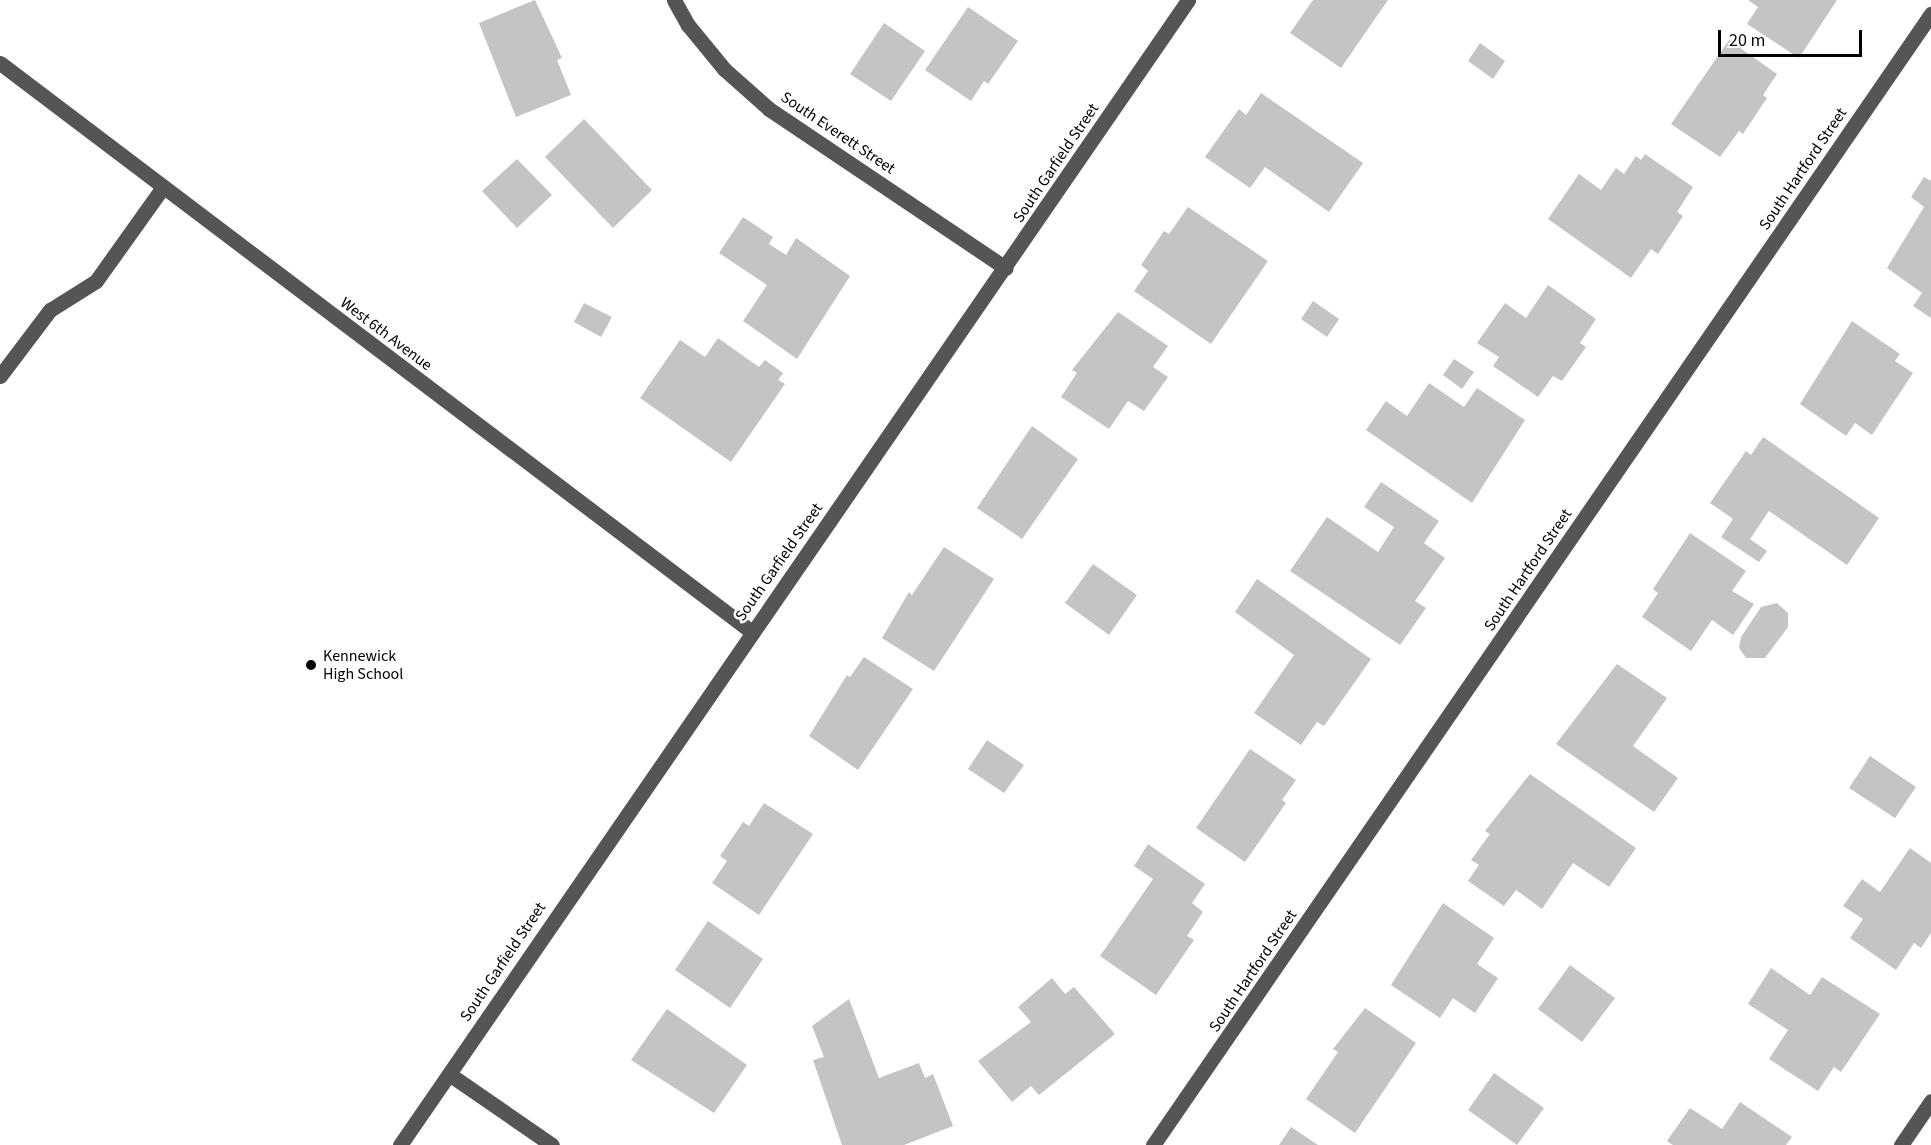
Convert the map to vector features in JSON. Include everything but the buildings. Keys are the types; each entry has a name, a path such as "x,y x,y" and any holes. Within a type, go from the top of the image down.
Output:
{"street":[{"name":"South Everett Street","path":"674,0 688,25 724,69 769,109 1006,268"},
{"name":"South Garfield Street","path":"400,1145 752,632 1006,268 1188,0"},
{"name":"South Hartford Street","path":"1153,1145 1931,14"},
{"name":"West 6th Avenue","path":"0,63 752,632"},
{"path":"0,376 50,310 96,281 163,187"},
{"path":"449,1074 552,1145"},
{"path":"1901,1145 1931,1101"}],"place":[{"name":"Kennewick High School","path":"311,665"}]}
